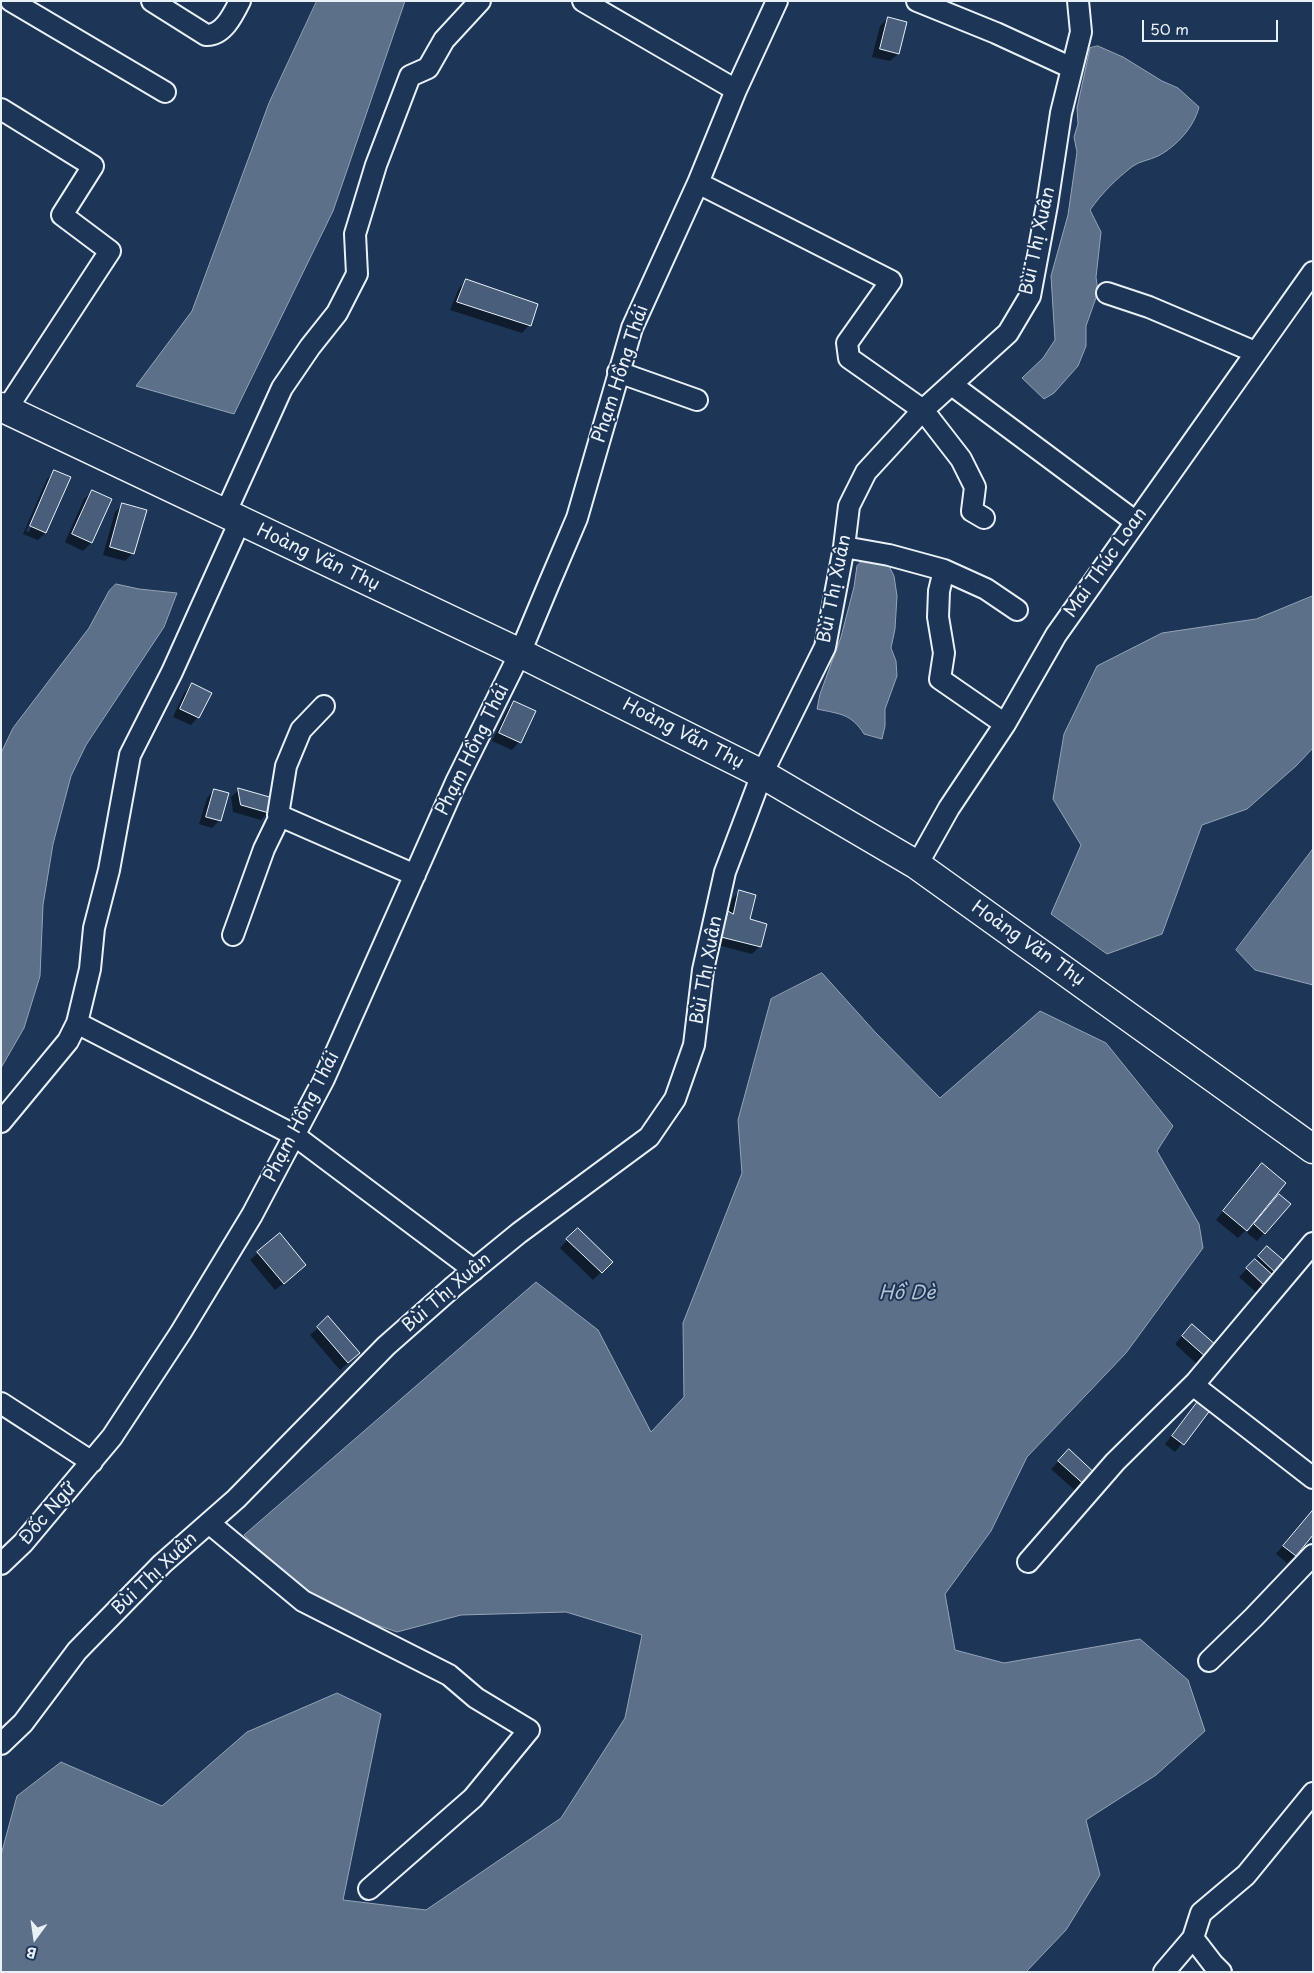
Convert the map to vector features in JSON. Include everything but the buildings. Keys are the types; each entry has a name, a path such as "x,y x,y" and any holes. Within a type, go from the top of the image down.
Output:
{"main road":[{"name":"Hoàng Văn Thụ","path":"4,409 520,653 762,774 917,866 1313,1150"}],"street":[{"path":"11,1 166,92"},
{"path":"152,1 206,34 211,35 217,34 229,20 240,1"},
{"path":"1,1122 68,1040 77,1023 90,969 94,928 110,870 130,754 172,672 282,388 310,347 337,313 357,274 355,234 376,165 410,76 428,68 444,40 480,1"},
{"path":"583,1 736,90"},
{"name":"Phạm Hồng Thái","path":"92,1462 112,1437 181,1332 252,1215 324,1079 456,782 520,653 577,518 632,328 698,183 736,90 778,1"},
{"path":"917,1 996,33 1072,68"},
{"name":"Bùi Thị Xuân","path":"1,1744 23,1722 77,1651 162,1564 236,1499 386,1346 519,1233 649,1137 675,1099 694,1045 703,970 725,872 762,774 825,647 844,547 849,506 866,472 924,410 1008,334 1030,296 1047,206 1061,113 1082,32 1078,1"},
{"path":"1,108 93,166 62,215 110,251 4,409"},
{"path":"698,183 890,281 847,343 849,358 924,410 961,459 975,486 972,511 984,518"},
{"name":"Mai Thúc Loan","path":"917,866 949,808 1005,724 1056,635 1313,272"},
{"path":"1107,293 1183,321 1255,352"},
{"path":"618,372 698,400"},
{"path":"952,385 1136,522"},
{"path":"844,547 889,555 944,570 986,590 1017,610"},
{"path":"944,570 939,591 938,617 944,653 940,678 1005,724"},
{"path":"233,935 264,849 280,816 278,815 286,766 301,730 324,706"},
{"path":"280,816 415,875"},
{"path":"77,1023 294,1135 474,1270"},
{"path":"1028,1562 1115,1462 1193,1385 1313,1243"},
{"path":"1193,1385 1313,1478"},
{"path":"1,1403 92,1462"},
{"name":"Đốc Ngữ","path":"1,1564 23,1543 92,1462"},
{"path":"209,1523 303,1601 449,1675 476,1698 530,1730 472,1798 369,1889"},
{"path":"1209,1661 1313,1555"},
{"path":"1164,1972 1193,1938 1201,1914 1246,1875 1313,1793"},
{"path":"1193,1938 1221,1972"}],"water":[{"path":"317,1 405,1 333,211 234,414 136,386 192,311 269,103"},
{"path":"1098,46 1123,57 1162,81 1178,88 1199,107 1189,129 1172,147 1158,156 1133,166 1110,186 1090,210 1101,232 1096,277 1098,292 1086,326 1086,346 1078,366 1054,393 1044,399 1022,378 1043,358 1055,340 1051,276 1068,215 1077,152 1074,137 1078,124 1077,108 1090,48"},
{"path":"865,558 889,566 894,576 897,596 895,629 891,648 896,661 897,676 885,709 885,726 882,739 864,734 849,718 817,709 820,694 841,637 854,587 857,566"},
{"path":"116,584 139,589 177,593 164,627 86,745 71,776 53,844 43,905 40,976 24,1028 1,1068 1,753 13,728 89,628 109,591"},
{"path":"1313,596 1313,748 1296,766 1247,809 1202,825 1162,934 1107,954 1051,914 1081,845 1053,799 1064,734 1097,666 1162,633 1256,619"},
{"path":"1313,849 1313,985 1255,970 1236,950"},
{"name":"Hồ Dè","path":"822,973 875,1032 940,1098 1040,1011 1106,1043 1173,1126 1157,1151 1199,1224 1203,1248 1126,1353 1027,1457 991,1531 945,1594 955,1650 1004,1663 1140,1639 1188,1680 1205,1731 1156,1775 1086,1820 1100,1875 1066,1930 1026,1972 1,1972 1,1855 17,1796 61,1762 162,1806 247,1732 337,1693 381,1714 343,1900 426,1910 561,1818 625,1718 642,1635 566,1612 461,1615 397,1632 309,1601 244,1535 536,1282 598,1330 651,1432 684,1397 683,1323 742,1173 738,1120 771,999"}]}
